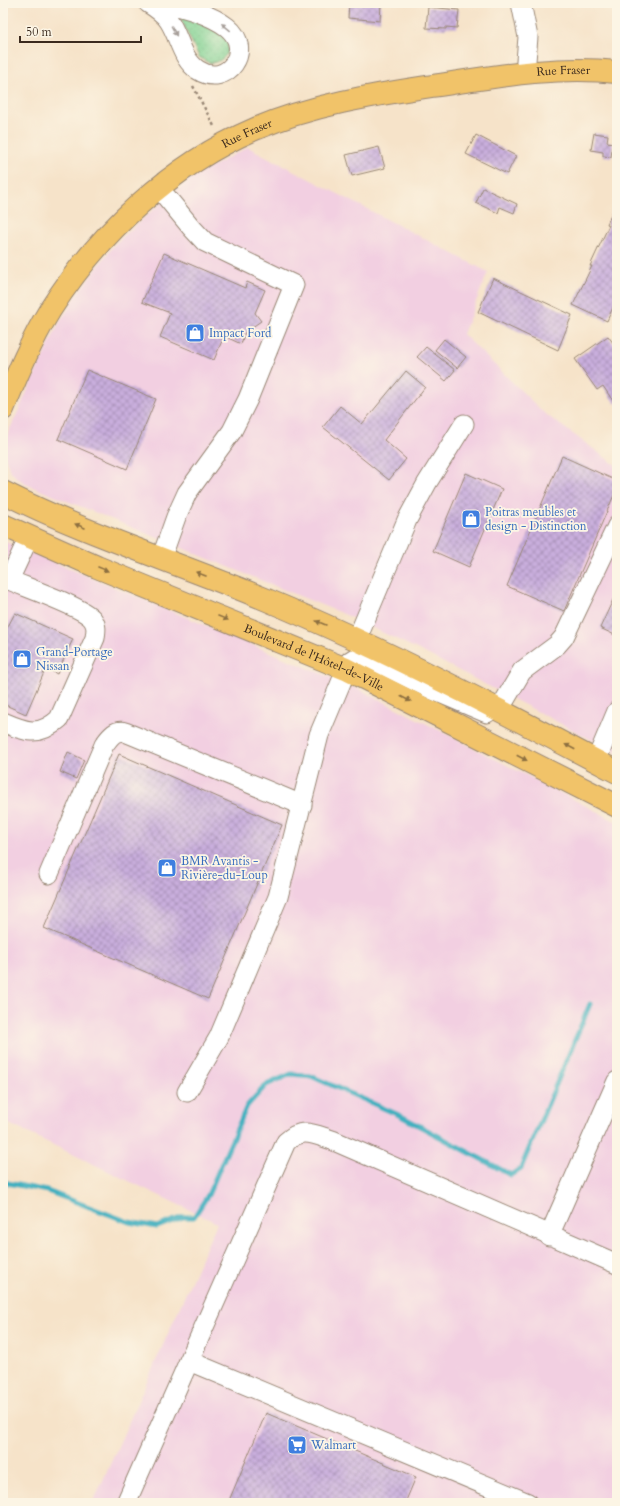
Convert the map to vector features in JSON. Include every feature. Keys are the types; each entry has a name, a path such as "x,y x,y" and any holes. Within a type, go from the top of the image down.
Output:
{"main road":[{"name":"Rue Fraser","path":"3,409 34,339 66,287 84,262 136,207 193,163 224,145 255,129 290,116 360,97 525,73 558,70 617,72"},
{"path":"7,494 101,535 265,599 357,639 418,668 617,772"},
{"name":"Boulevard de l'Hôtel-de-Ville","path":"3,525 346,669 617,806"}],"street":[{"path":"148,3 159,10 168,20 191,65 199,71 210,75 222,73 231,69 239,54 235,36 228,28 209,16 165,3"},
{"path":"521,3 528,37 525,73"},
{"path":"159,188 190,227 205,242 294,285 248,399 232,430 187,493 176,517 161,559"},
{"path":"357,639 407,520 427,483 464,424"},
{"path":"499,710 522,671 557,645 564,637 617,526"},
{"path":"3,722 21,730 38,732 50,727 59,718 95,638 97,627 93,618 81,611 6,580 30,537"},
{"path":"187,1092 219,1037 278,897 320,731 346,669 354,658 362,655 461,703 538,731"},
{"path":"596,761 617,711"},
{"path":"49,874 104,745 111,735 116,732 126,732 302,805"},
{"path":"549,1236 617,1081"},
{"path":"126,1503 286,1142 294,1135 305,1132 332,1140 549,1236 617,1264"},
{"path":"189,1362 528,1503"}],"path":[{"path":"191,65 190,81 224,145"}],"shaded area":[{"path":"248,147 488,272 463,334 544,413 617,466 617,753 423,652 346,615 28,485 16,477 9,469 4,452 8,433 58,325 80,290 115,244 155,208 193,177"},
{"path":"3,541 363,691 617,822 617,1503 93,1503 217,1223 3,1121"}],"green space":[{"path":"182,13 223,35 228,45 228,50 224,58 209,63 199,57 179,16"}],"building":[{"path":"349,3 381,3 380,21 348,18"},
{"path":"428,7 459,10 457,28 426,28"},
{"path":"594,133 608,135 607,142 613,143 611,157 603,156 603,152 591,150"},
{"path":"476,135 516,156 507,174 466,154"},
{"path":"379,147 385,168 352,176 346,155"},
{"path":"483,188 517,204 514,213 500,207 498,213 476,203"},
{"path":"617,202 617,298 607,321 573,305 592,266 590,266 609,225 607,224"},
{"path":"164,253 245,288 247,282 265,290 255,313 261,321 245,332 241,344 224,336 214,360 160,337 170,313 142,302"},
{"path":"493,278 572,315 558,350 478,312"},
{"path":"608,336 617,348 617,403 615,404 603,386 597,390 575,359"},
{"path":"444,339 466,357 457,368 435,350"},
{"path":"426,347 455,370 446,381 417,357"},
{"path":"87,370 156,399 127,469 58,439"},
{"path":"406,371 425,387 384,440 406,459 389,480 323,427 340,406 362,424"},
{"path":"562,456 617,481 617,488 564,611 507,586"},
{"path":"466,473 502,489 469,567 433,551"},
{"path":"617,591 617,636 600,628"},
{"path":"15,613 73,639 57,674 46,668 26,714 3,704 3,636"},
{"path":"68,752 84,760 76,779 60,772"},
{"path":"119,754 282,825 208,999 44,928"},
{"name":"Walmart","path":"266,1413 416,1477 405,1503 228,1503"}],"waterway":[{"path":"3,1182 47,1191 129,1222 157,1227 183,1217 194,1217 208,1195 247,1106 266,1085 291,1074 311,1076 401,1116 511,1175 521,1168 590,1004"}],"place":[{"name":"Impact Ford","path":"195,333"},
{"name":"Poitras meubles et design - Distinction","path":"471,519"},
{"name":"Grand-Portage Nissan","path":"22,659"},
{"name":"BMR Avantis - Rivière-du-Loup","path":"167,868"},
{"name":"Walmart","path":"297,1445"}]}
